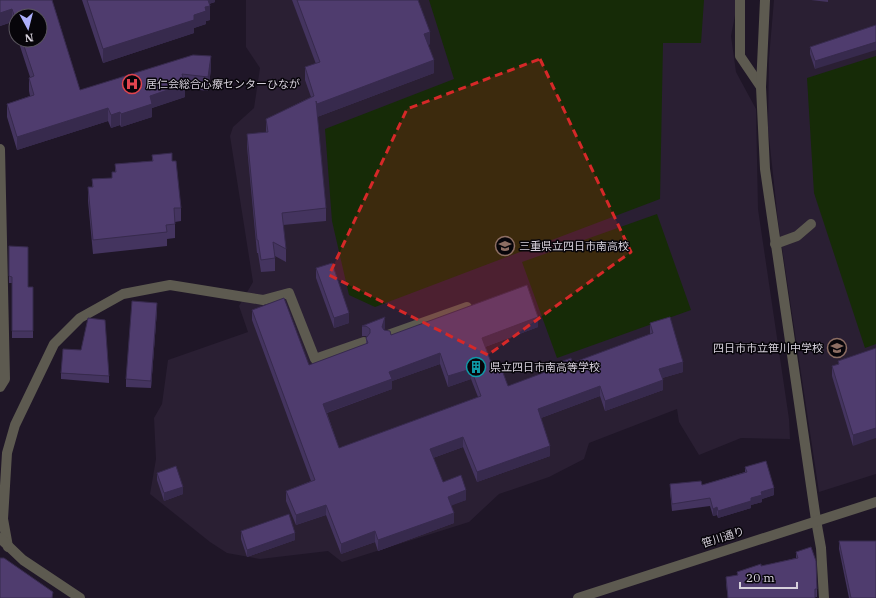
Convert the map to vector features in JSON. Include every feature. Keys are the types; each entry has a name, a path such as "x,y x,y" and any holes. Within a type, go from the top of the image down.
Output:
{"street":[{"path":"740,0 740,56 761,87"},
{"path":"765,0 761,87 765,169 816,520 822,548 824,598"},
{"path":"0,149 2,154 5,379 0,387"},
{"path":"775,244 797,236 811,224"},
{"path":"4,548 3,519 7,453 15,424 54,344 80,318 123,294 170,285 263,300 289,292 315,359 364,342"},
{"path":"388,334 478,303"},
{"name":"笹川通り","path":"578,598 816,520 876,502"},
{"path":"0,538 4,548 80,598"}],"highlighted area":[{"path":"540,59 631,252 488,355 329,275 407,109"}],"shaded area":[{"name":"三重県立四日市南高校","path":"246,0 738,0 731,36 736,72 756,109 758,209 789,419 790,439 741,438 699,455 679,422 677,409 589,443 584,459 549,477 499,494 469,522 342,562 328,551 260,559 227,553 210,542 150,494 156,459 154,418 162,404 168,360 248,332 239,306 253,282 230,136 233,127 254,108 260,68 246,47"},
{"name":"四日市市立笹川中学校","path":"774,0 876,0 876,474 819,492 778,221 768,128 769,58"}],"green space":[{"path":"429,0 704,0 701,43 663,43 660,199 375,307 349,295 332,221 325,129 454,79"},
{"path":"876,56 876,344 865,348 814,193 807,78"},
{"path":"657,214 691,310 557,358 522,262"}],"building":[{"path":"0,0 52,0 80,90 193,55 211,56 208,77 182,74 185,84 150,96 152,104 121,114 120,112 111,115 108,108 17,137 7,104 34,95 29,78 34,76 25,48 48,48 48,8 8,8 8,10 0,13"},
{"path":"87,0 208,0 210,6 205,7 206,11 194,15 194,20 103,49"},
{"path":"297,0 418,0 430,32 424,34 434,60 317,104 316,101 326,208 282,213 286,249 273,242 275,258 261,260 257,240 247,134 268,132 266,119 314,96 305,67 320,62"},
{"path":"876,25 876,42 815,61 810,47"},
{"path":"172,153 172,161 176,161 181,208 174,208 175,224 166,225 167,232 93,240 88,187 93,187 92,179 112,178 112,172 116,172 115,164 153,161 152,155"},
{"path":"9,246 28,247 28,287 33,287 33,331 12,331 12,277 9,276"},
{"path":"332,263 349,313 334,318 316,268"},
{"path":"527,285 538,317 482,338 495,373 502,370 508,386 556,368 555,364 571,358 572,363 653,333 650,323 670,317 683,362 659,369 663,380 605,401 600,386 538,409 550,446 477,472 463,437 430,449 443,482 461,475 466,490 448,497 454,513 378,540 375,531 341,544 326,505 296,515 286,491 315,480 252,310 284,298 309,365 368,343 366,338 370,333 370,329 366,326 362,326 385,317 382,327 384,330 390,331 391,335","holes":["440,353 448,376 471,369 481,396 339,448 323,404 392,379 389,372"]},
{"path":"132,301 157,303 151,381 126,379"},
{"path":"88,318 105,320 109,376 61,373 63,349 81,350"},
{"path":"876,348 876,428 853,435 832,366 839,364 838,361"},
{"path":"766,461 774,488 761,492 762,495 751,498 751,501 718,511 717,507 713,509 710,498 672,504 670,484 701,481 702,485 747,472 745,467"},
{"path":"176,466 183,487 164,493 157,473"},
{"path":"289,514 295,533 247,550 241,531"},
{"path":"839,541 876,541 876,598 851,598"},
{"path":"811,547 816,561 817,589 815,589 815,598 728,598 726,577 738,575 737,572 761,564 761,566 798,558 796,552"},
{"path":"0,558 4,558 53,592 52,598 0,598"}],"place":[{"name":"居仁会総合心療センターひなが","path":"132,84"},
{"name":"三重県立四日市南高校","path":"505,246"},
{"name":"四日市市立笹川中学校","path":"837,348"},
{"name":"県立四日市南高等学校","path":"476,367"}]}
